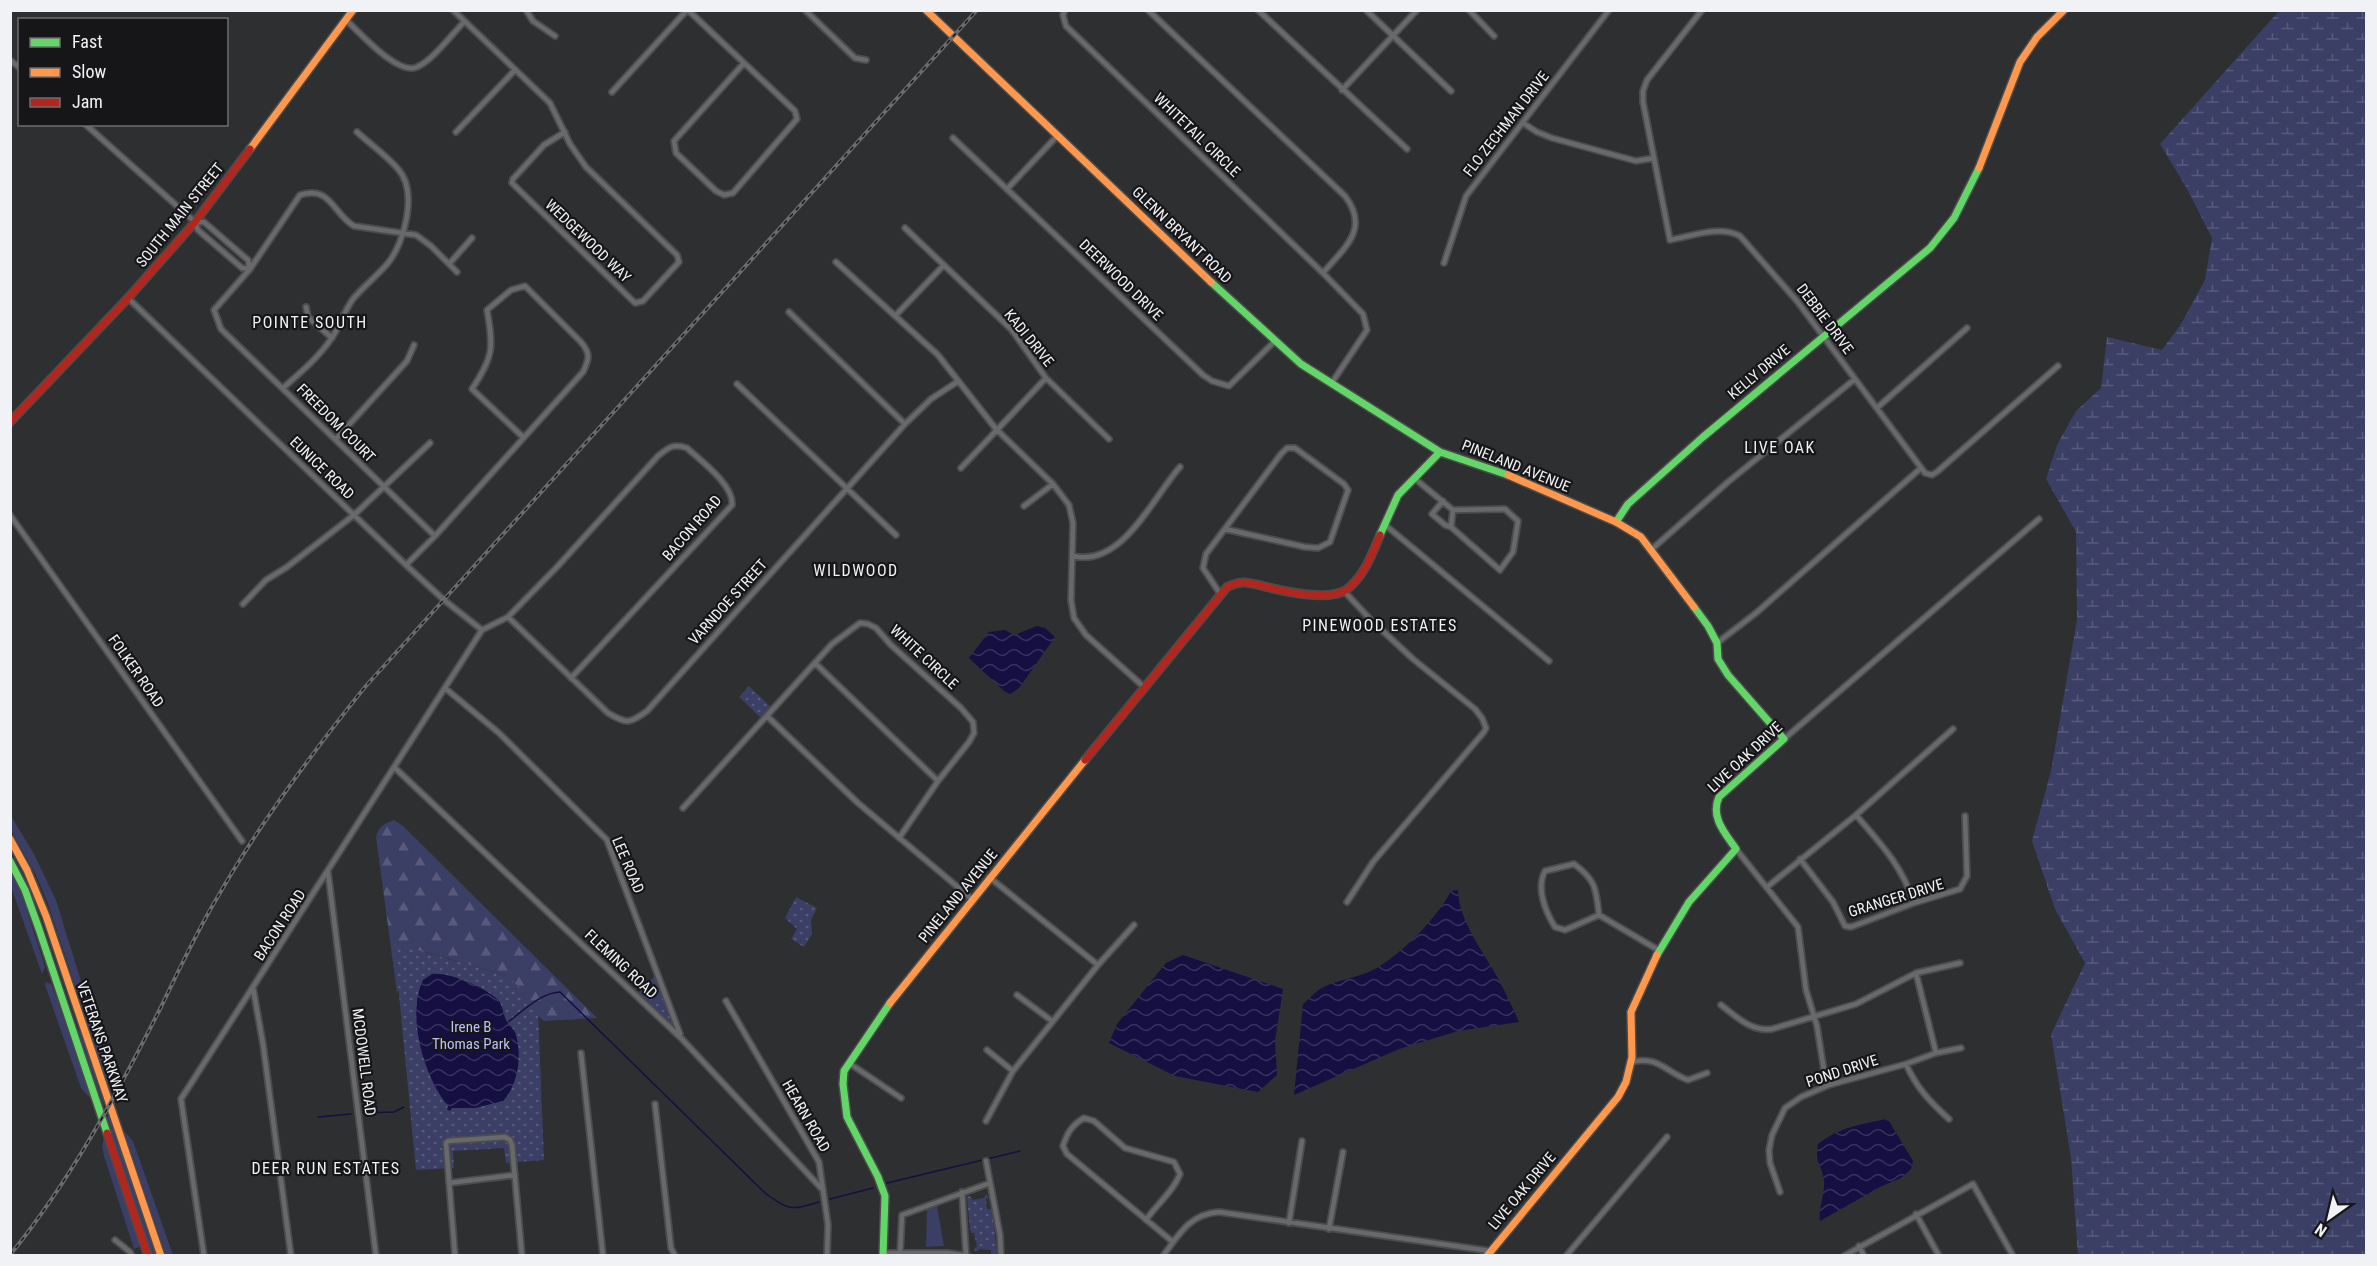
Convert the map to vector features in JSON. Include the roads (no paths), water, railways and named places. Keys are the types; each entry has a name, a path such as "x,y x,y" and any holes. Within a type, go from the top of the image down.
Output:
{"street":[{"name":"SOUTH MAIN STREET","path":"10,422 128,298 195,222 353,10"},
{"name":"WEDGEWOOD WAY","path":"453,10 550,103 565,132 577,157 586,168 677,255 679,262 643,302 635,303 512,183 513,179 544,145 565,132"},
{"path":"526,10 533,21 555,36"},
{"path":"612,92 687,10 744,63 795,111 797,119 733,193 724,195 716,191 676,153 674,141 744,63"},
{"path":"805,10 855,58 866,60"},
{"name":"GLENN BRYANT ROAD","path":"926,10 1232,302 1301,364 1440,452"},
{"name":"WHITETAIL CIRCLE","path":"1065,10 1063,15 1066,27 1363,314 1367,330 1348,363 1331,384"},
{"path":"1148,10 1345,196 1354,208 1357,221 1352,238 1323,273"},
{"path":"1258,10 1407,149"},
{"path":"1366,10 1451,91"},
{"path":"1342,90 1417,10"},
{"path":"1469,10 1494,36"},
{"name":"FLO ZECHMAN DRIVE","path":"1443,264 1466,196 1609,10"},
{"path":"1523,123 1551,138 1636,162 1653,158 1643,102 1647,80 1702,10"},
{"name":"KELLY DRIVE","path":"1616,522 1628,504 1823,335 1930,248 1948,228 1980,165 2024,55 2039,34 2064,10"},
{"path":"346,20 395,64 407,69 416,68 427,60 464,22"},
{"path":"456,132 515,70"},
{"path":"87,126 195,222 198,230 242,268 250,269"},
{"path":"283,388 315,359 332,338 350,303 389,262 403,234 407,211 407,189 404,178 399,170 357,132"},
{"path":"1007,189 1058,135"},
{"name":"DEERWOOD DRIVE","path":"954,138 1203,375 1212,381 1229,386 1276,340"},
{"name":"DEBBIE DRIVE","path":"1653,158 1670,240 1715,232 1734,233 1740,236 1797,301 1925,473 1932,475 1938,471 2058,366"},
{"path":"250,269 300,195 310,192 330,200 345,221 354,226 416,235 457,272"},
{"path":"195,222 204,222 248,260 250,269"},
{"name":"KADI DRIVE","path":"905,228 1011,329 1046,378 1109,439"},
{"path":"449,264 472,238"},
{"path":"836,262 938,355 996,429 1053,484 1069,505 1073,523 1071,600 1074,618 1086,635 1144,687"},
{"path":"895,316 943,266"},
{"name":"FREEDOM COURT","path":"250,269 214,310 220,326 435,536"},
{"path":"406,565 583,372 590,356 581,342 525,286 511,290 487,310 491,354 487,366 472,389 523,437"},
{"name":"EUNICE ROAD","path":"128,298 406,565 444,600 482,630"},
{"path":"306,307 308,317 332,338"},
{"path":"789,312 905,424"},
{"path":"1878,407 1967,328"},
{"path":"336,439 407,362 414,345"},
{"path":"961,468 1046,378"},
{"path":"1652,549 1728,482 1855,379"},
{"name":"VARNDOE STREET","path":"508,617 608,713 623,722 633,721 647,711 905,424 931,399 957,382"},
{"path":"737,384 896,535"},
{"path":"243,604 266,580 287,567 354,515 430,443"},
{"name":"BACON ROAD","path":"508,617 658,456 671,446 678,445 687,448 708,467 728,488 733,497 732,505 572,678"},
{"path":"1221,595 1203,568 1206,554 1225,529 1287,448 1295,448 1344,484 1348,490 1330,542 1318,548 1225,529"},
{"name":"PINELAND AVENUE","path":"962,1192 967,1255 883,1254 885,1196 878,1177 847,1117 843,1084 844,1071 882,1013 972,899 1227,587 1240,581 1302,594 1344,591 1359,578 1398,495 1413,477 1440,452 1512,477 1616,522"},
{"path":"1073,556 1082,558 1102,556 1118,544 1140,520 1180,467"},
{"path":"1717,643 1797,578 1921,468"},
{"path":"1413,477 1443,501 1453,510 1505,509 1518,521 1513,552 1500,570 1451,527 1432,514 1443,501"},
{"path":"1024,506 1053,484"},
{"path":"1451,527 1453,510"},
{"name":"FOLKER ROAD","path":"10,515 242,841"},
{"name":"LIVE OAK DRIVE","path":"1488,1253 1618,1097 1626,1082 1631,1062 1631,1012 1660,951 1689,902 1736,849 1715,816 1714,805 1719,797 2039,519"},
{"path":"1616,522 1641,537 1652,549 1702,618 1717,643 1718,659 1728,675 1784,739"},
{"path":"1384,524 1549,662"},
{"path":"1344,591 1387,635 1468,704 1484,721 1486,728 1373,862 1347,902"},
{"path":"482,630 508,617"},
{"name":"WHITE CIRCLE","path":"683,808 815,663 850,630 860,623 868,624 876,628 973,722 974,733 899,838"},
{"name":"BACON ROAD","path":"204,1256 181,1099 482,630"},
{"path":"815,663 938,781"},
{"name":"LEE ROAD","path":"445,688 499,733 607,840 681,1038"},
{"path":"767,716 858,803 972,899"},
{"path":"1767,887 1856,814 1953,729"},
{"name":"FLEMING ROAD","path":"394,767 681,1038 822,1189"},
{"path":"1856,814 1896,861 1907,881 1914,903"},
{"name":"GRANGER DRIVE","path":"1800,859 1833,902 1845,926 1851,927 1914,903 1953,892 1965,883 1967,867 1965,816"},
{"name":"VETERANS PARKWAY","path":"10,839 35,886 46,916 161,1256"},
{"path":"1736,849 1798,927 1806,990 1814,1018 1825,1077 1829,1085"},
{"name":"VETERANS PARKWAY","path":"10,861 25,890 39,929 148,1256"},
{"path":"1574,864 1587,873 1596,886 1599,915 1565,930 1555,927 1549,918 1542,895 1541,879 1545,871 1574,864"},
{"name":"MCDOWELL ROAD","path":"328,872 376,1256"},
{"path":"989,878 1098,964"},
{"path":"1599,915 1660,951"},
{"path":"986,1121 1013,1071 1098,964 1134,925"},
{"path":"1721,1005 1748,1026 1761,1031 1814,1018 1856,1004 1916,973 1960,963"},
{"path":"1916,973 1936,1053"},
{"path":"253,988 262,1034 291,1256"},
{"path":"1017,995 1052,1021"},
{"name":"HEARN ROAD","path":"726,1001 819,1162 828,1225 827,1256"},
{"name":"POND DRIVE","path":"1780,1192 1770,1163 1769,1150 1785,1108 1801,1097 1829,1085 1906,1064 1936,1053 1961,1048"},
{"path":"987,1050 1013,1071"},
{"path":"581,1053 603,1256"},
{"path":"1631,1062 1643,1059 1653,1061 1688,1080 1707,1073"},
{"path":"849,1063 901,1098"},
{"path":"1906,1064 1913,1080 1931,1103 1949,1119"},
{"path":"655,1104 671,1248 675,1256"},
{"path":"1146,1220 1156,1205 1176,1185 1180,1174 1174,1162 1125,1148 1094,1121 1084,1118 1075,1123 1066,1134 1063,1146 1067,1154 1146,1220 1173,1242"},
{"path":"455,1256 446,1146 448,1141 507,1137 512,1144 522,1256"},
{"path":"1566,1256 1667,1137"},
{"path":"1289,1223 1302,1141"},
{"path":"1329,1229 1343,1152"},
{"path":"986,1161 1000,1235 1001,1256"},
{"path":"449,1183 515,1175"},
{"path":"900,1254 902,1215 990,1183"},
{"path":"1844,1256 1973,1184 2013,1256"},
{"path":"1163,1256 1193,1219 1205,1213 1219,1212 1329,1229 1459,1245 1488,1253"},
{"path":"1916,1214 1939,1256"},
{"path":"114,1240 127,1249 132,1256"},
{"path":"1859,1246 1864,1256"}],"water":[{"path":"1037,626 1045,628 1055,637 1019,688 1010,694 969,658 989,632 1005,630 1014,635"},
{"path":"1458,890 1462,913 1467,925 1499,980 1519,1022 1458,1031 1399,1049 1294,1095 1303,1004 1326,986 1367,973 1395,955 1428,924 1451,891"},
{"path":"1183,955 1283,989 1275,1041 1277,1075 1258,1092 1175,1076 1109,1043 1117,1024 1166,963"},
{"path":"432,974 448,975 466,981 491,994 501,1004 506,1020 515,1033 519,1052 515,1079 503,1101 475,1108 452,1108 450,1111 447,1109 448,1106 439,1094 425,1063 417,1028 418,994 423,980"},
{"path":"1885,1119 1889,1121 1913,1161 1911,1169 1901,1178 1880,1187 1820,1221 1824,1182 1817,1156 1818,1144 1842,1130"}],"waterway":[{"path":"508,1022 539,999 560,992 765,1193 779,1203 795,1208 819,1202"},
{"path":"363,1113 394,1112 404,1107"},
{"path":"318,1117 351,1114"},
{"path":"887,1183 1020,1151"},
{"path":"830,1199 873,1188"}],"railway":[{"path":"10,1255 53,1197 92,1135 233,870 287,789 345,712 365,687 977,10"}],"district":[{"name":"POINTE SOUTH","path":"310,322"},
{"name":"LIVE OAK","path":"1780,447"},
{"name":"WILDWOOD","path":"856,570"},
{"name":"PINEWOOD ESTATES","path":"1380,625"},
{"name":"DEER RUN ESTATES","path":"326,1168"}],"park label":[{"name":"Irene B Thomas Park","path":"471,1036"}]}
